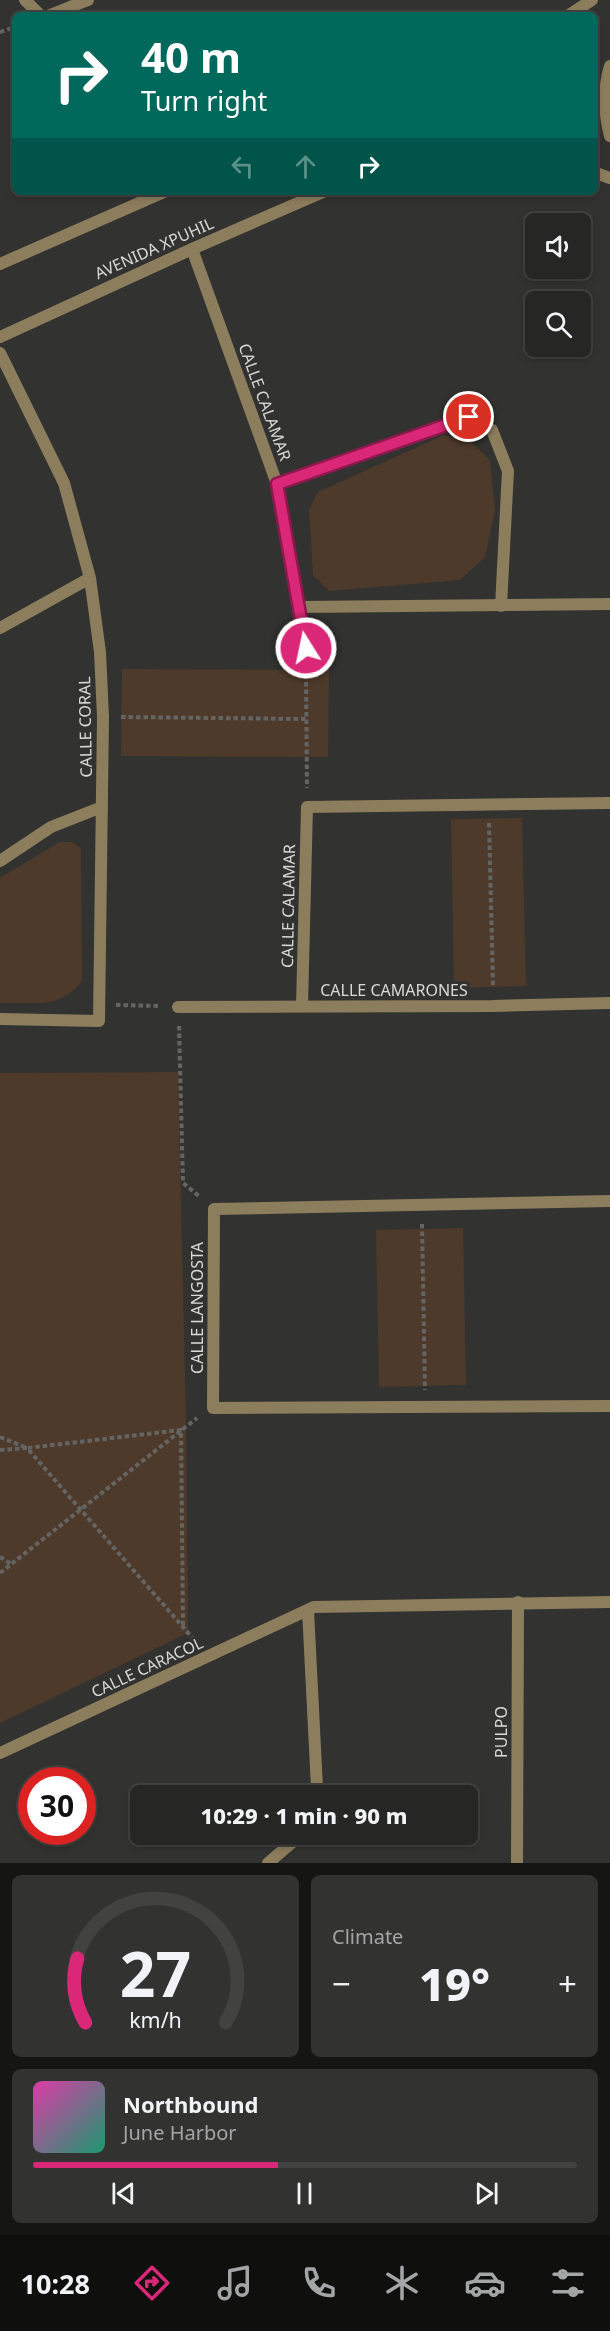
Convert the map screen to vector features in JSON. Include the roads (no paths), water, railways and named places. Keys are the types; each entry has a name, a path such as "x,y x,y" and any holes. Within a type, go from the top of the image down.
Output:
{"street":[{"path":"25,0 37,12"},
{"path":"58,12 88,0"},
{"path":"574,12 592,0"},
{"path":"610,66 606,79 605,118 610,136"},
{"path":"0,264 157,195"},
{"name":"AVENIDA XPUHIL","path":"0,337 315,195"},
{"name":"CALLE CALAMAR","path":"192,249 277,484 306,648"},
{"name":"CALLE CORAL","path":"0,353 64,483 90,578 100,652 102,717 99,1021 0,1019"},
{"path":"277,484 469,417 492,430 508,471 501,606"},
{"path":"0,628 90,578"},
{"path":"299,607 610,604"},
{"name":"CALLE CALAMAR","path":"303,1006 307,807 610,802"},
{"path":"0,861 51,828 102,807"},
{"name":"CALLE CAMARONES","path":"178,1007 493,1006 610,1003"},
{"name":"CALLE LANGOSTA","path":"610,1202 214,1209 213,1408 610,1406"},
{"name":"PULPO","path":"517,1863 518,1602"},
{"name":"CALLE CARACOL","path":"0,1753 314,1607 610,1602"},
{"path":"308,1610 317,1785"},
{"path":"268,1863 289,1845"}]}
